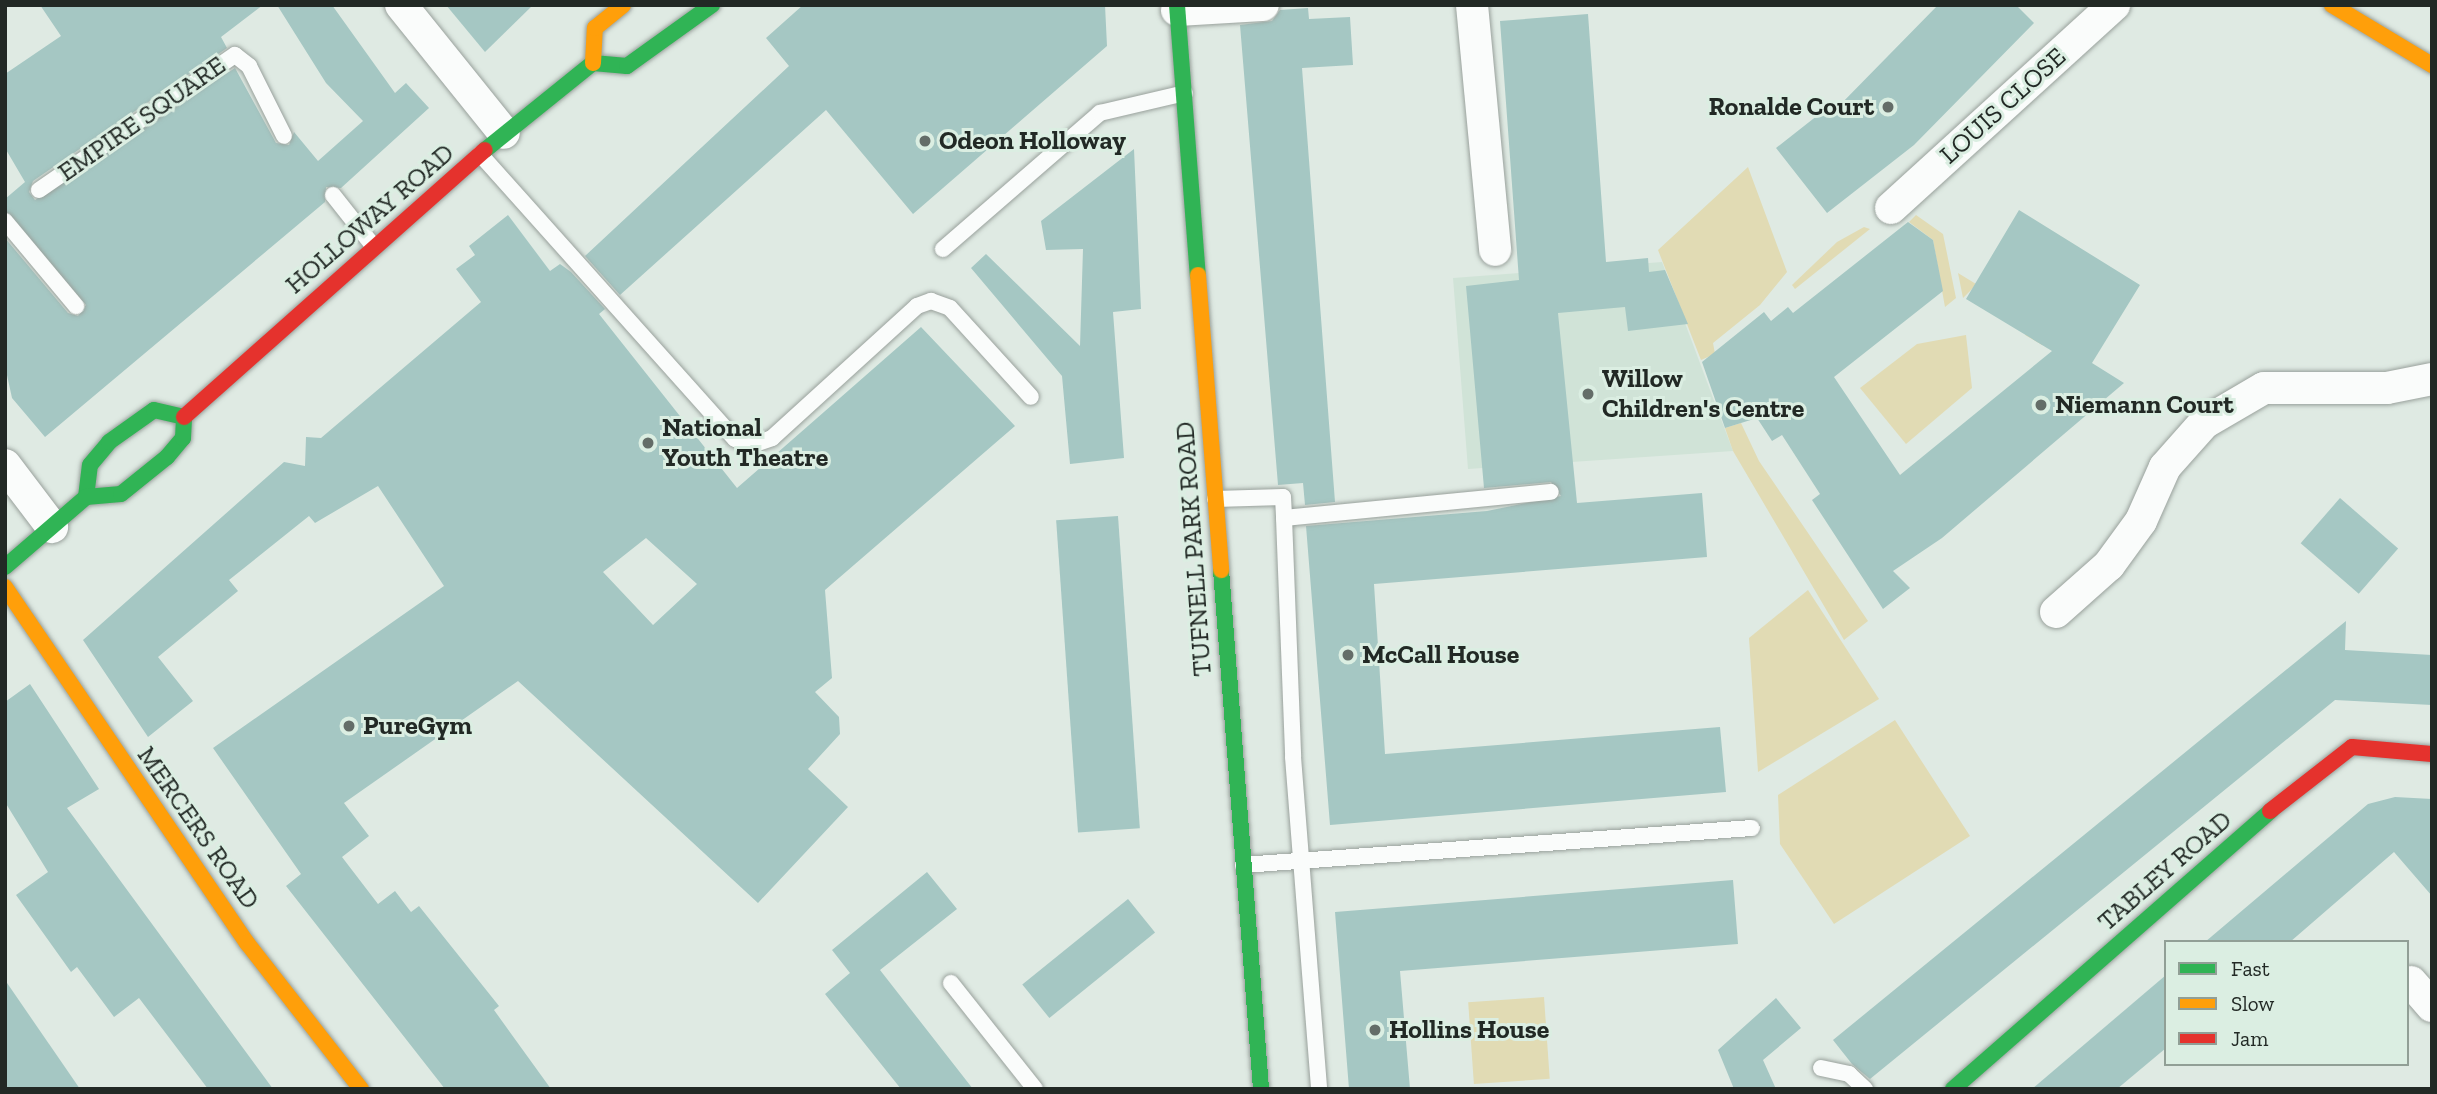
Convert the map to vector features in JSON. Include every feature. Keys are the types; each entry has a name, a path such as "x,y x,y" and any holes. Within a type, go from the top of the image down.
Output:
{"main road":[{"path":"623,5 594,28 593,63 627,66 712,5"},
{"path":"2332,5 2432,65"},
{"name":"TUFNELL PARK ROAD","path":"1177,8 1186,93 1214,499 1261,1089"},
{"name":"HOLLOWAY ROAD","path":"184,417 504,133 593,63"},
{"path":"5,567 86,496 121,494 167,457 183,438 184,417 154,410 109,442 90,465 86,496"},
{"name":"MERCERS ROAD","path":"5,587 247,943 360,1089"},
{"name":"TABLEY ROAD","path":"1953,1089 2318,769 2352,747 2432,754"}],"street":[{"path":"401,5 504,133"},
{"path":"1177,8 1263,5"},
{"path":"1472,5 1496,250"},
{"name":"LOUIS CLOSE","path":"1891,208 2114,5"},
{"path":"2056,612 2109,565 2141,521 2165,467 2204,423 2264,388 2387,388 2432,379"},
{"path":"5,465 52,527"},
{"path":"2410,982 2432,1006"}],"lane":[{"name":"EMPIRE SQUARE","path":"39,190 235,55 249,66 284,136"},
{"path":"943,249 1100,113 1186,93"},
{"path":"480,154 735,439 755,444 772,438 916,306 931,301 950,308 1031,397"},
{"path":"333,195 374,247"},
{"path":"5,221 76,306"},
{"path":"1284,518 1551,492"},
{"path":"1214,499 1283,498 1301,865 1319,1089"},
{"path":"1244,864 1301,865 1752,828"},
{"path":"951,984 1035,1089"},
{"path":"1821,1068 1849,1074 1865,1089"}],"shaded area":[{"path":"1748,167 1787,272 1760,305 1713,343 1715,354 1701,360 1658,250"},
{"path":"1916,215 1943,234 1956,298 1945,307 1933,240 1909,222"},
{"path":"1864,227 1870,229 1795,289 1792,285 1837,242"},
{"name":"Willow Children's Centre","path":"1662,262 1733,451 1468,469 1453,278"},
{"path":"1958,273 2056,333 2042,345 2025,335 2032,325 1973,288 1963,298"},
{"path":"1966,335 1972,388 1906,444 1860,388 1917,344"},
{"path":"1741,423 1759,461 1868,621 1844,640 1733,451 1725,428"},
{"path":"1808,590 1879,699 1758,772 1749,638"},
{"path":"1895,720 1970,836 1834,924 1780,844 1778,795"},
{"path":"1544,997 1550,1079 1474,1084 1468,1002"}],"building":[{"path":"40,5 263,5 221,37 227,48 33,181 29,192 35,200 235,68 276,143 289,145 294,132 318,161 363,121 326,83 277,5 332,5 395,93 406,83 429,108 341,188 326,187 325,202 45,437 12,398 5,366 5,238 68,313 78,316 86,305 5,211 5,199 25,182 5,148 5,74 61,36"},
{"path":"446,5 533,5 485,52"},
{"name":"Odeon Holloway","path":"803,5 1105,5 1107,46 913,214 826,110 620,295 585,256 789,66 766,38"},
{"name":"Ronalde Court","path":"1938,5 2016,5 2034,23 1914,145 1827,213 1776,148 1832,104 1836,109"},
{"path":"1308,8 1309,19 1350,17 1353,65 1302,68 1335,502 1305,505 1303,483 1278,485 1240,25 1272,21 1280,10"},
{"path":"1588,14 1606,262 1648,258 1649,272 1665,270 1688,324 1628,331 1625,307 1558,313 1577,503 1702,493 1707,557 1374,584 1385,754 1720,727 1726,792 1330,825 1306,526 1487,511 1561,496 1551,482 1484,488 1466,286 1519,280 1500,21"},
{"path":"1134,149 1141,309 1113,312 1124,458 1070,464 1062,376 971,268 986,254 1080,346 1083,249 1046,250 1041,221"},
{"name":"Niemann Court","path":"2019,210 2140,285 2092,363 2124,383 1942,538 1893,571 1910,588 1883,609 1812,500 1820,494 1782,435 1772,441 1757,418 1725,428 1702,362 1764,312 1771,321 1788,307 1793,313 1908,222 1933,240 1943,291 1834,377 1900,475 2052,351 1966,299"},
{"path":"508,215 550,271 560,264 571,272 605,309 599,314 737,488 921,327 1015,426 825,590 832,678 815,692 839,717 840,734 808,769 848,807 758,903 518,681 344,803 369,836 342,857 378,904 395,891 411,912 419,906 499,1006 494,1010 551,1089 445,1089 286,886 301,874 213,748 444,586 378,486 315,523 309,516 229,580 238,591 158,657 193,701 148,737 83,640 284,462 305,466 306,437 321,438 481,302 456,269 475,255 469,246","holes":["646,538 697,584 653,625 603,572"]},
{"path":"2340,498 2398,549 2359,594 2301,543"},
{"path":"1118,516 1140,828 1078,833 1056,520"},
{"path":"2346,621 2345,650 2432,655 2432,705 2335,700 1870,1079 1852,1064 1833,1040"},
{"path":"30,684 99,789 67,808 273,1089 208,1089 139,998 114,1017 77,967 71,972 16,895 48,872 5,802 5,702"},
{"path":"2395,797 2432,799 2432,896 2394,852 2292,940 2207,940 2368,804"},
{"path":"927,872 957,909 880,970 973,1089 901,1089 825,994 850,973 832,950"},
{"name":"Hollins House","path":"1733,880 1738,944 1400,971 1410,1089 1349,1089 1335,912"},
{"path":"1128,899 1155,932 1049,1018 1022,985"},
{"path":"2164,977 2164,1050 2117,1089 2032,1089"},
{"path":"5,980 80,1089 5,1089"},
{"path":"1776,998 1801,1028 1763,1060 1776,1089 1734,1089 1718,1050"}],"traffic: fast":[{"path":"485,150 593,63 627,66 712,5"},
{"path":"1177,5 1198,275"},
{"path":"86,497 90,465 109,442 154,410 184,417"},
{"path":"5,567 86,497 121,494 167,457 183,438 184,417"},
{"path":"1221,570 1261,1089"},
{"path":"1953,1089 2270,811"}],"traffic: slow":[{"path":"593,63 595,28 623,5"},
{"path":"2332,5 2432,65"},
{"path":"1198,275 1221,570"},
{"path":"5,587 247,943 361,1089"}],"traffic: jam":[{"path":"184,417 485,150"},
{"path":"2270,811 2352,747 2432,754"}],"place":[{"name":"Ronalde Court","path":"1888,107"},
{"name":"Odeon Holloway","path":"925,141"},
{"name":"Willow Children's Centre","path":"1588,394"},
{"name":"Niemann Court","path":"2041,405"},
{"name":"National Youth Theatre","path":"648,443"},
{"name":"McCall House","path":"1348,655"},
{"name":"PureGym","path":"349,726"},
{"name":"Hollins House","path":"1375,1030"}]}
